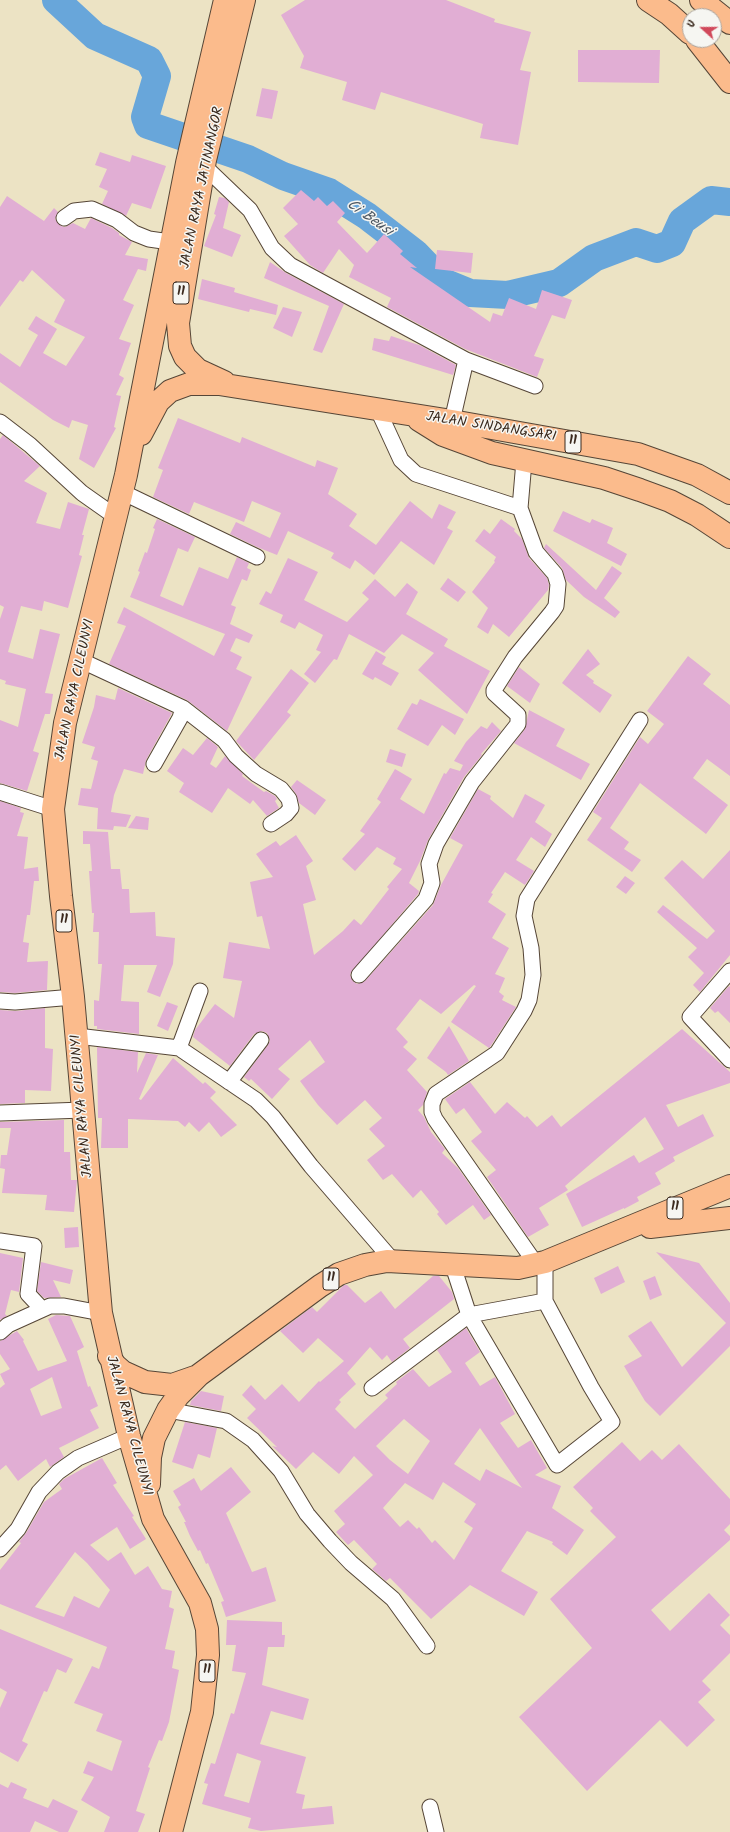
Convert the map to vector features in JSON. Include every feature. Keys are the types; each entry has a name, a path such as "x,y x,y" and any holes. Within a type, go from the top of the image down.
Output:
{"highway":[{"name":"JALAN RAYA JATINANGOR","path":"225,0 199,163 179,310 178,335 180,346 185,357 198,370 217,379 245,388"},
{"name":"JALAN RAYA JATINANGOR","path":"204,128 244,0"},
{"path":"648,0 669,14 682,26"},
{"path":"700,0 730,23"},
{"path":"703,48 730,82"},
{"name":"JALAN RAYA JATINANGOR","path":"146,366 170,242 199,163"},
{"name":"JALAN RAYA CILEUNYI","path":"146,366 122,492 80,660 66,723 53,808 61,896 74,996 101,1313 129,1436 153,1519 200,1603 206,1629 208,1655 202,1712 171,1832"},
{"name":"11","path":"122,492 140,437 153,410 164,396 179,387 189,384 219,384 245,388"},
{"name":"JALAN SINDANGSARI","path":"245,388 452,421 638,454 697,474 730,493"},
{"path":"410,415 443,435 466,445 524,461 604,478 670,501 697,515 730,537"},
{"name":"11","path":"153,1519 149,1497 150,1456 154,1438 168,1410 178,1396 198,1375 320,1286 339,1274 365,1265 393,1261 452,1263 518,1268 540,1263 730,1186"},
{"path":"620,1230 730,1218"},
{"path":"110,1356 123,1372 145,1382 172,1385 198,1375"}],"street":[{"path":"199,163 250,210 272,248 290,265 466,360 535,386"},
{"path":"64,218 74,211 92,209 117,220 134,233 150,239 170,242"},
{"path":"452,421 466,360"},
{"path":"378,410 401,460 416,474 520,508"},
{"path":"0,422 30,445 82,493 116,517"},
{"path":"359,974 426,899 432,884 429,864 430,857 436,844 472,782 518,724 518,715 494,693 494,690 515,657 556,606 558,584 555,574 536,552 520,508 524,461"},
{"path":"122,492 257,557"},
{"path":"80,660 183,708 224,740 236,756 256,774 281,789 289,800 291,808 286,814 270,824"},
{"path":"154,764 180,718 183,708"},
{"path":"452,1263 469,1315 557,1465 612,1422 591,1387 545,1301 540,1263 435,1119 432,1112 432,1104 436,1094 497,1053 524,1011 529,1000 533,975 531,948 524,916 527,899 640,720"},
{"path":"0,792 53,808"},
{"path":"730,971 690,1017 730,1060"},
{"path":"179,1048 200,991"},
{"path":"0,1001 15,1002 74,996"},
{"path":"77,1036 179,1048 256,1100 269,1113 311,1166 393,1261"},
{"path":"228,1082 261,1040"},
{"path":"0,1113 83,1110"},
{"path":"0,1241 34,1246 28,1294 42,1309"},
{"path":"372,1388 469,1315 545,1301"},
{"path":"0,1332 8,1325 50,1306 64,1306 101,1313"},
{"path":"168,1410 226,1421 253,1440 281,1471 307,1514 351,1563 393,1599 427,1646"},
{"path":"0,1549 18,1529 39,1492 58,1472 78,1458 129,1436"},
{"path":"430,1807 436,1832"}],"building":[{"path":"305,0 446,0 495,19 494,22 531,32 520,70 531,72 518,145 480,138 483,124 381,92 375,110 342,100 347,82 300,68 304,56 281,15"},
{"path":"578,50 660,50 659,83 578,82"},
{"path":"262,88 278,91 272,119 256,116"},
{"path":"100,152 130,162 132,155 166,166 151,209 132,203 126,216 102,204 108,191 99,187 107,169 95,165"},
{"path":"301,190 314,201 318,197 327,206 333,201 345,213 337,222 367,253 384,234 403,251 400,254 417,268 410,267 490,322 493,313 502,316 509,298 536,309 542,290 572,300 565,319 552,315 534,356 544,359 537,377 465,349 387,307 391,298 349,277 354,265 339,249 323,273 310,265 284,236 298,224 283,208"},
{"path":"7,196 44,221 54,208 58,212 55,219 61,226 65,227 73,223 85,229 91,218 112,228 119,233 119,235 132,242 125,255 148,259 146,271 138,269 123,300 134,305 119,339 131,343 119,375 124,378 116,395 121,396 114,427 116,428 94,468 79,459 88,425 72,420 69,428 53,420 0,382 0,353 20,367 38,335 28,329 36,316 57,329 43,353 66,366 85,337 54,322 65,300 32,270 23,282 20,280 0,307 0,207"},
{"path":"219,197 225,198 229,202 223,228 241,235 232,257 204,246 216,215 214,214"},
{"path":"437,250 473,253 471,273 435,269"},
{"path":"270,262 286,273 344,304 322,353 313,350 329,306 264,278"},
{"path":"202,279 235,288 234,292 278,305 276,315 250,309 249,312 198,299"},
{"path":"283,307 302,312 292,337 273,328"},
{"path":"391,336 419,345 456,365 453,375 372,350 374,338 389,341"},
{"path":"178,418 240,443 242,437 315,467 317,460 338,468 328,494 357,514 349,526 376,545 410,501 432,519 439,504 456,512 447,528 453,531 434,565 401,541 374,575 355,560 350,569 331,558 334,553 288,531 277,555 257,547 230,534 236,522 270,538 281,513 252,501 244,522 194,502 189,514 153,497 163,470 158,468"},
{"path":"3,435 40,466 24,481 47,493 36,523 60,529 68,502 89,509 82,535 84,535 79,555 82,556 68,608 44,601 42,611 21,606 8,652 33,659 40,629 60,634 45,693 53,694 50,714 45,714 33,751 39,753 27,791 0,783 0,720 18,727 26,689 5,684 6,681 0,679 0,619 4,607 0,605 0,439"},
{"path":"563,511 590,523 592,519 613,528 607,543 627,554 621,566 553,531"},
{"path":"157,519 195,537 188,552 178,548 160,596 183,606 199,567 228,579 237,557 249,563 247,568 251,570 247,581 242,579 231,605 236,607 230,624 253,635 249,643 236,638 230,651 242,657 236,669 252,677 227,731 187,700 109,664 126,626 117,623 124,607 214,656 225,634 130,597 140,572 138,571 145,552 147,553 155,529 153,528"},
{"path":"501,519 515,529 514,531 522,539 529,558 547,578 549,585 548,590 509,637 493,624 488,634 477,627 488,608 472,592 495,562 496,557 475,541 484,529 490,534"},
{"path":"546,544 596,590 612,566 622,573 604,598 620,612 615,618 584,597 566,580 562,568 544,548"},
{"path":"288,558 318,572 304,600 347,622 369,599 362,593 375,579 395,597 407,583 418,592 406,614 448,639 444,646 490,671 467,714 418,670 434,653 402,634 384,653 349,634 337,660 334,659 315,683 304,674 321,652 316,650 323,635 299,622 295,629 280,622 283,615 259,604 266,591 271,594"},
{"path":"448,578 466,592 458,602 440,589"},
{"path":"588,649 600,664 586,675 594,681 593,683 612,695 600,713 562,683"},
{"path":"376,651 386,657 382,664 399,673 391,686 375,677 373,680 362,674"},
{"path":"688,656 711,674 703,684 730,705 730,776 707,759 693,778 728,805 706,834 640,783 610,828 629,842 624,849 641,860 632,872 587,840 602,818 593,812 640,737 648,744 664,724 647,711"},
{"path":"519,667 540,684 530,703 507,686"},
{"path":"291,669 309,683 287,712 291,715 254,760 236,741"},
{"path":"118,688 172,713 146,760 143,774 124,769 114,795 111,812 131,815 126,827 114,826 113,830 97,829 98,808 78,805 81,788 91,789 98,761 91,759 95,747 82,743 94,707 96,695 115,700"},
{"path":"420,699 464,719 455,735 442,725 428,746 397,729 412,703 417,705"},
{"path":"529,710 565,729 556,746 590,764 581,780 514,743 525,729"},
{"path":"492,722 501,731 464,777 428,840 409,883 419,891 418,894 350,974 353,981 357,984 365,981 433,905 441,885 463,845 450,838 478,789 491,796 490,799 513,818 525,794 545,805 535,822 552,834 545,847 531,837 516,860 534,871 525,885 505,872 491,893 493,894 488,902 506,914 492,938 509,948 495,974 505,978 499,992 504,996 502,1000 516,1007 490,1047 489,1048 451,1022 476,986 474,985 441,1014 420,999 396,1029 408,1042 403,1047 417,1059 407,1070 427,1092 423,1105 418,1110 424,1117 431,1132 445,1149 442,1153 458,1168 491,1215 484,1220 473,1205 446,1225 437,1214 439,1212 421,1190 413,1198 392,1174 383,1180 367,1160 385,1146 369,1129 382,1118 365,1100 337,1125 318,1105 300,1081 325,1062 310,1040 278,1069 290,1079 272,1099 251,1079 249,1081 244,1077 268,1045 270,1041 267,1033 262,1031 254,1034 230,1066 193,1037 195,1030 215,1004 234,1018 242,981 223,978 229,942 270,949 262,916 257,917 250,882 273,877 256,854 276,841 280,846 296,835 313,861 306,866 316,900 303,904 314,955 343,931 354,919 361,925 389,889 387,887 402,869 393,864 396,858 377,847 355,871 342,859 365,834 360,831 381,802 377,799 395,769 412,779 400,799 424,814 444,773 446,774 450,768 460,771 463,765 454,761 466,742 481,726 487,729"},
{"path":"207,738 218,747 210,764 216,768 225,756 243,774 242,776 264,792 266,791 275,796 277,799 275,801 279,808 267,816 253,800 250,804 228,788 212,813 179,792 184,783 167,771 183,748 193,755"},
{"path":"390,749 406,754 402,767 386,762"},
{"path":"297,780 326,800 315,815 299,803 296,794 291,787"},
{"path":"0,801 21,808 20,812 24,813 17,836 28,837 24,869 38,867 39,881 34,881 30,915 27,915 23,942 29,943 27,962 48,961 47,990 15,993 0,992"},
{"path":"136,816 149,818 148,830 128,828"},
{"path":"83,831 108,832 111,869 120,869 122,889 129,889 130,913 155,912 156,936 175,938 173,964 160,997 147,992 157,965 124,965 121,1001 139,1002 139,1034 97,1029 97,1026 94,1026 94,1000 99,1001 102,964 98,964 99,932 93,932 94,913 92,913 89,871 92,871 90,844 83,844"},
{"path":"730,850 730,955 700,992 693,985 704,973 688,957 697,948 657,912 663,905 707,939 715,931 664,878 682,860 703,879"},
{"path":"625,876 635,883 626,894 616,887"},
{"path":"729,986 730,1023 718,1011 715,1013 710,1008"},
{"path":"167,1002 178,1006 168,1031 157,1026"},
{"path":"45,1008 45,1048 53,1049 51,1091 25,1090 25,1103 0,1104 0,1010 16,1011"},
{"path":"449,1026 469,1061 448,1075 427,1058"},
{"path":"682,1029 730,1072 730,1083 666,1105 678,1127 703,1114 714,1136 673,1157 675,1161 655,1173 661,1184 637,1197 639,1201 582,1227 566,1194 634,1155 639,1163 664,1149 645,1117 565,1186 568,1190 539,1208 549,1225 528,1237 487,1177 496,1170 471,1141 482,1132 464,1108 456,1114 445,1099 470,1082 495,1114 507,1102 525,1118 527,1116 537,1127 552,1115 561,1127"},
{"path":"97,1047 138,1052 137,1073 146,1053 158,1055 139,1099 141,1100 173,1058 203,1084 205,1082 216,1092 210,1098 237,1125 221,1137 209,1122 199,1132 189,1122 185,1127 178,1121 128,1119 128,1148 101,1148 102,1118 98,1118"},
{"path":"64,1120 64,1152 70,1152 71,1180 77,1180 74,1212 45,1210 47,1195 2,1193 5,1169 0,1168 1,1155 7,1155 11,1128 0,1128 0,1122"},
{"path":"78,1227 79,1247 65,1248 64,1228"},
{"path":"656,1252 699,1263 730,1303 730,1346 660,1416 645,1401 624,1366 642,1356 628,1336 651,1321 682,1367 726,1323"},
{"path":"0,1253 23,1258 19,1292 11,1290 5,1314 7,1316 0,1320"},
{"path":"41,1262 73,1270 70,1284 53,1280 61,1297 44,1298 37,1291"},
{"path":"618,1266 625,1282 601,1294 594,1278"},
{"path":"433,1276 439,1276 452,1292 454,1299 403,1339 410,1348 392,1362 387,1355 382,1360 370,1347 347,1373 356,1384 339,1400 341,1402 335,1409 355,1429 388,1398 385,1395 397,1384 396,1382 413,1369 429,1387 452,1372 437,1350 466,1328 480,1352 465,1363 480,1386 495,1377 515,1414 500,1423 518,1448 531,1440 547,1468 535,1475 561,1486 552,1508 584,1530 567,1555 552,1544 553,1542 527,1531 501,1571 538,1592 524,1616 470,1585 431,1619 390,1578 386,1581 372,1569 377,1564 354,1540 348,1545 336,1532 345,1524 334,1511 373,1475 354,1456 339,1474 313,1452 296,1469 272,1446 277,1447 247,1418 256,1409 242,1395 251,1385 265,1400 282,1384 299,1402 319,1381 320,1382 344,1361 318,1338 303,1353 280,1331 312,1307 317,1312 344,1285 347,1285 365,1303 381,1291 395,1309","holes":["404,1419 430,1441 408,1474 390,1460 376,1446","480,1428 522,1488 486,1469 480,1481 454,1464","443,1482 476,1504 464,1522 473,1528 454,1560 435,1540 432,1543 419,1527 417,1529 408,1520 400,1527 383,1508 405,1483 433,1500"]},
{"path":"655,1276 662,1295 650,1300 643,1281"},
{"path":"56,1315 70,1316 84,1347 77,1351 88,1387 90,1386 98,1406 90,1410 99,1428 59,1448 64,1457 50,1467 46,1459 18,1481 6,1465 0,1470 0,1388 5,1384 0,1374 10,1369 0,1354 0,1341 17,1331 24,1340 23,1341 38,1371 67,1361 48,1319","holes":["52,1377 62,1408 41,1416 30,1389"]},
{"path":"201,1391 224,1396 221,1411 190,1405 191,1401"},
{"path":"185,1422 217,1428 210,1458 198,1454 193,1469 172,1462"},
{"path":"622,1442 640,1461 652,1450 662,1460 679,1444 730,1499 730,1524 724,1530 730,1536 730,1540 651,1610 670,1631 709,1593 730,1615 720,1625 730,1635 730,1653 702,1681 711,1690 698,1702 715,1720 687,1747 660,1720 587,1791 519,1717 592,1648 550,1599 616,1537 590,1511 593,1508 573,1487"},
{"path":"102,1458 117,1483 113,1485 134,1516 132,1517 146,1539 130,1549 117,1527 90,1545 108,1561 121,1552 135,1575 148,1566 162,1589 172,1591 169,1607 174,1609 165,1649 175,1651 172,1668 179,1670 169,1722 162,1741 159,1740 148,1767 150,1768 136,1811 145,1814 138,1832 104,1832 110,1817 81,1800 94,1777 83,1773 88,1761 112,1771 122,1741 96,1731 103,1714 74,1703 92,1666 99,1669 107,1647 0,1604 0,1570 21,1543 19,1542 44,1502 62,1489 59,1484 64,1479","holes":["75,1552 87,1563 110,1590 99,1608 74,1596 64,1617 35,1607"]},
{"path":"231,1467 251,1492 226,1513 252,1572 266,1567 276,1601 226,1617 221,1602 224,1601 208,1563 206,1564 200,1550 198,1551 190,1536 184,1522 186,1522 178,1507 181,1505 173,1491 194,1478 201,1491"},
{"path":"227,1620 282,1622 282,1635 285,1635 284,1647 268,1647 262,1685 309,1699 303,1720 271,1711 260,1744 306,1757 296,1793 305,1795 302,1809 332,1806 334,1824 261,1831 248,1828 251,1818 202,1804 208,1784 204,1783 211,1763 215,1764 231,1713 234,1714 246,1673 232,1671 236,1645 226,1645","holes":["237,1753 261,1761 249,1803 224,1796"]},
{"path":"0,1629 73,1659 66,1673 57,1669 47,1692 44,1691 22,1741 28,1744 18,1762 0,1752 0,1708 7,1692 0,1688"},
{"path":"11,1782 27,1789 23,1798 48,1808 53,1799 78,1811 68,1832 59,1832 35,1821 30,1832 0,1832 0,1784 8,1788"}],"waterway":[{"name":"Ci Beusi","path":"56,0 95,36 149,60 157,76 145,117 148,125 248,159 283,176 329,192 367,216 415,253 443,282 470,293 508,295 559,283 594,258 636,242 657,249 672,243 682,221 711,200 730,202"}]}
